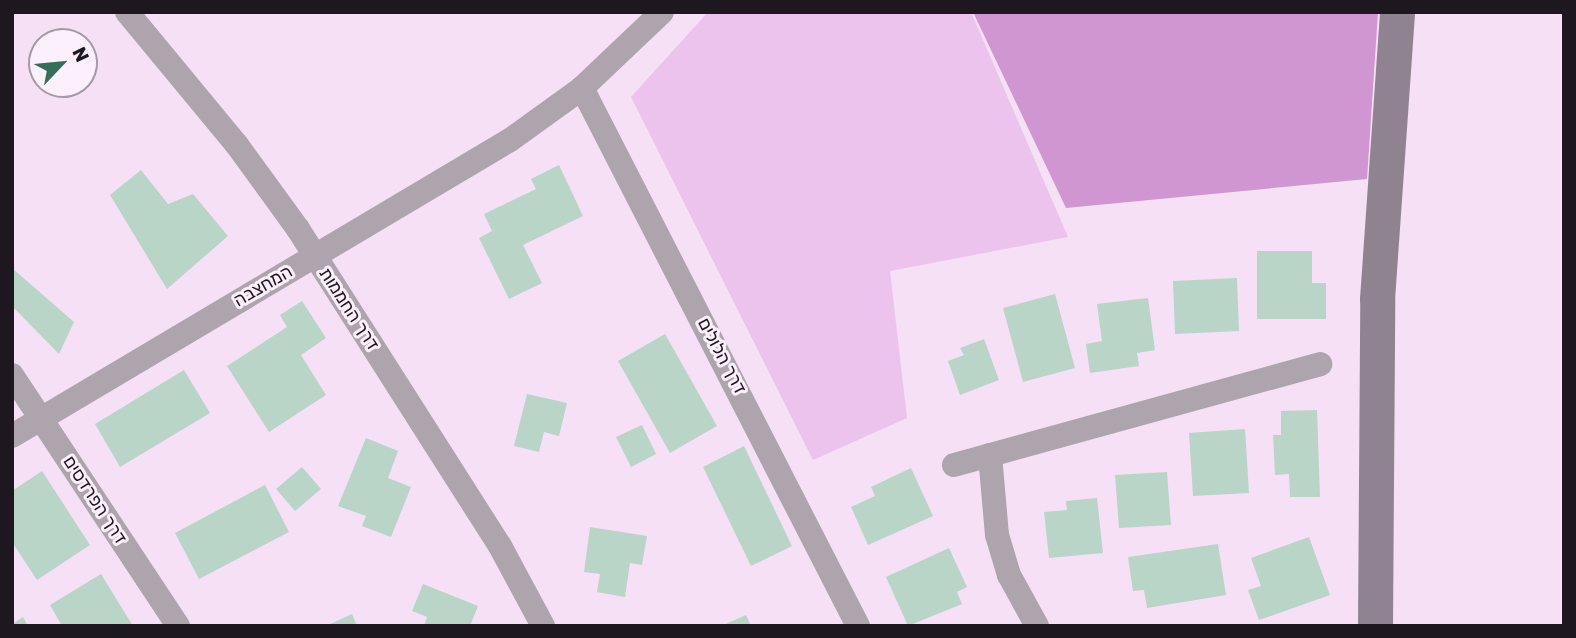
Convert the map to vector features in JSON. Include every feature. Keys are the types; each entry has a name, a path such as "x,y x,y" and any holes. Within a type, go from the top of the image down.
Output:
{"main road":[{"path":"1375,626 1377,299 1397,12"}],"street":[{"name":"דרך החממות","path":"127,12 237,145 315,255 500,546 543,626"},
{"name":"המחצבה","path":"12,436 40,416 510,140 582,88 662,12"},
{"name":"דרך הלולים","path":"582,88 858,626"},
{"path":"954,465 1320,364"},
{"name":"דרך הפרדסים","path":"12,375 178,626"},
{"path":"990,455 997,535 1009,575 1037,626"}],"shaded area":[{"path":"708,12 971,12 1068,237 890,271 907,418 813,460 631,97"},
{"path":"973,12 1378,12 1367,179 1066,208"}],"building":[{"path":"559,165 583,216 523,245 542,283 509,299 479,238 492,231 484,214 536,189 531,179"},
{"path":"141,170 168,204 193,194 228,236 167,289 110,195"},
{"path":"1257,251 1312,251 1312,283 1326,283 1326,319 1257,319"},
{"path":"12,268 74,322 59,354 12,306"},
{"path":"1237,278 1239,331 1175,334 1173,281"},
{"path":"1055,294 1075,368 1023,382 1003,308"},
{"path":"1148,298 1155,350 1137,353 1139,366 1090,373 1086,344 1102,341 1097,304"},
{"path":"302,301 326,338 301,355 326,395 269,432 227,366 287,327 280,315"},
{"path":"665,334 717,426 670,453 618,361"},
{"path":"984,339 999,380 960,395 948,361 964,355 960,348"},
{"path":"184,370 210,413 120,467 95,424"},
{"path":"527,394 567,403 559,436 544,432 539,452 514,446"},
{"path":"1317,410 1320,497 1290,497 1289,474 1275,475 1273,435 1281,435 1281,411"},
{"path":"642,425 656,454 631,467 616,437"},
{"path":"1245,429 1249,493 1193,496 1189,433"},
{"path":"366,438 398,451 388,478 411,487 391,537 362,526 366,516 338,506"},
{"path":"744,446 792,546 751,566 703,467"},
{"path":"302,467 321,489 295,511 276,489"},
{"path":"911,468 933,516 868,545 851,507 875,496 871,487"},
{"path":"42,471 90,545 37,580 12,542 12,491"},
{"path":"1167,472 1171,525 1119,528 1115,475"},
{"path":"265,485 289,532 199,579 175,533"},
{"path":"1097,498 1103,553 1049,558 1044,512 1067,510 1066,501"},
{"path":"590,527 647,536 642,565 630,563 625,597 597,592 600,574 584,572"},
{"path":"1309,537 1330,595 1259,620 1248,590 1261,586 1251,558"},
{"path":"1218,544 1226,595 1147,608 1144,590 1133,591 1128,557"},
{"path":"949,548 967,587 957,592 962,604 908,626 886,577"},
{"path":"101,574 133,626 62,626 50,605"},
{"path":"423,584 478,606 470,626 424,626 427,617 412,611"},
{"path":"352,614 357,626 326,626"},
{"path":"746,615 751,626 721,626"},
{"path":"23,617 28,626 12,626 12,624"}]}
